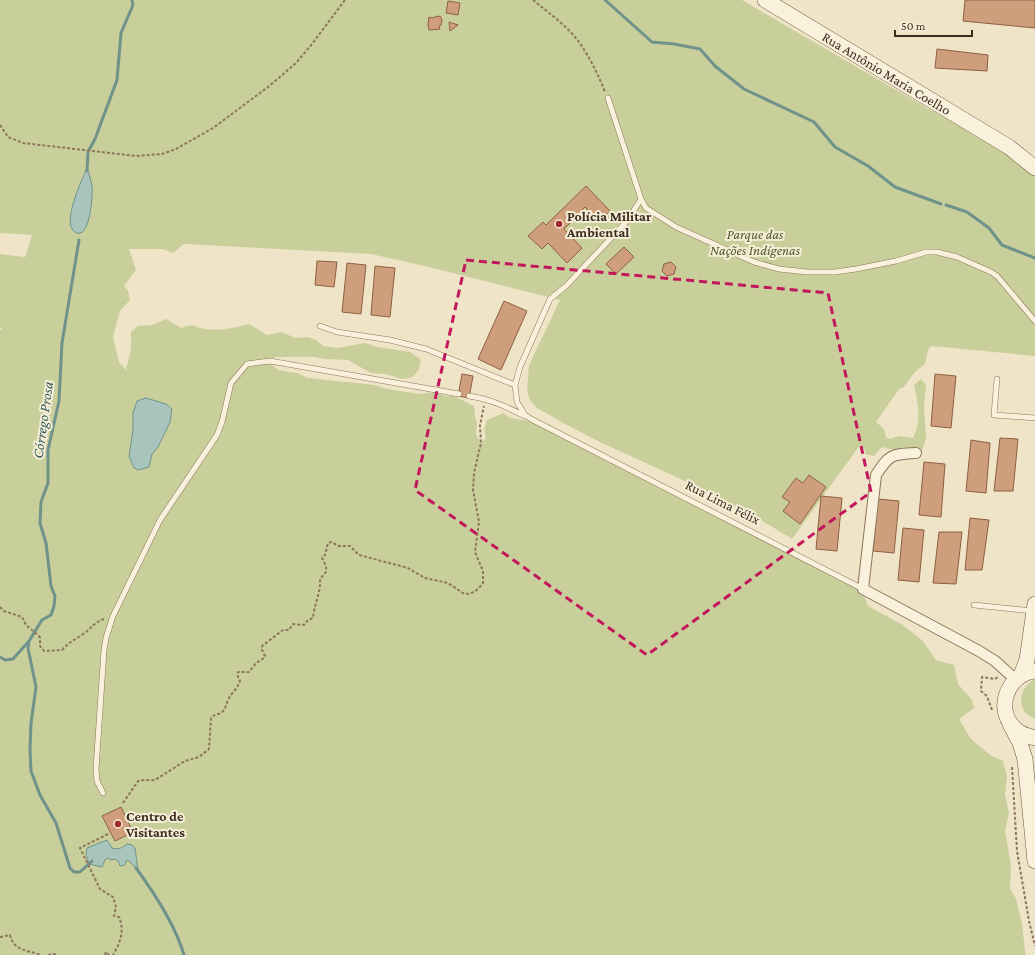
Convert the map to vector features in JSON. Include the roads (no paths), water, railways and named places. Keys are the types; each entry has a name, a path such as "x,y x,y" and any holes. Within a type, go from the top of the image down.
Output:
{"street":[{"name":"Rua Antônio Maria Coelho","path":"765,0 1009,147 1035,168"},
{"name":"Rua Antônio Maria Coelho","path":"1009,147 1035,153"},
{"path":"863,589 876,475 886,460 896,454 916,453"},
{"name":"Rua Lima Félix","path":"863,589 995,661 1024,675"},
{"path":"1035,608 1024,675 1009,687 1005,696 1005,710 1026,760 1035,861"},
{"path":"1010,724 1017,731 1026,736 1035,738"}],"lane":[{"path":"608,98 641,199 646,208 676,227 754,262 779,269 821,272 856,269 896,261 926,252 937,252 957,257 991,272 996,276 1035,321"},
{"name":"Rua Lima Félix","path":"641,199 627,222 566,286 550,298 520,367 515,385 517,402 525,415 531,419 863,589"},
{"path":"320,326 337,332 390,340 426,349 515,385"},
{"path":"103,793 97,781 96,769 104,650 113,616 160,520 217,435 222,422 231,383 247,364 270,361 459,394"},
{"path":"998,379 994,415 1035,418"},
{"path":"469,396 485,398 531,419"},
{"path":"974,604 1035,608"}],"water":[{"path":"87,168 91,179 92,198 90,216 84,230 80,233 75,232 71,227 70,220 74,201"},
{"path":"146,398 166,404 172,409 170,422 158,447 152,454 149,467 138,470 134,468 129,456 133,430 133,413 137,401"},
{"path":"107,840 114,849 123,847 127,844 132,845 135,848 138,870 128,860 126,861 125,865 120,866 118,861 108,858 105,860 102,867 89,864 86,854 87,848"}],"waterway":[{"name":"Córrego Prosa","path":"87,171 88,152 95,139 117,80 121,33 133,5 132,0"},
{"path":"605,0 652,42 700,49 715,66 744,89 814,122 835,147 868,166 895,187 941,204"},
{"path":"946,205 967,212 989,228 1002,245 1035,258"},
{"name":"Córrego Prosa","path":"0,657 5,660 13,659 29,641 42,620 51,615 54,606 55,596 51,586 46,543 40,523 41,502 48,483 48,450 59,401 62,343 79,240"},
{"path":"29,641 28,648 36,687 31,723 31,771 40,795 56,823 70,868 74,872 80,872 92,861"},
{"path":"136,868 170,921 184,955"}],"place":[{"name":"Polícia Militar Ambiental","path":"559,224"},
{"name":"Centro de Visitantes","path":"118,824"}],"park label":[{"name":"Parque das Nações Indígenas","path":"755,242"}]}
